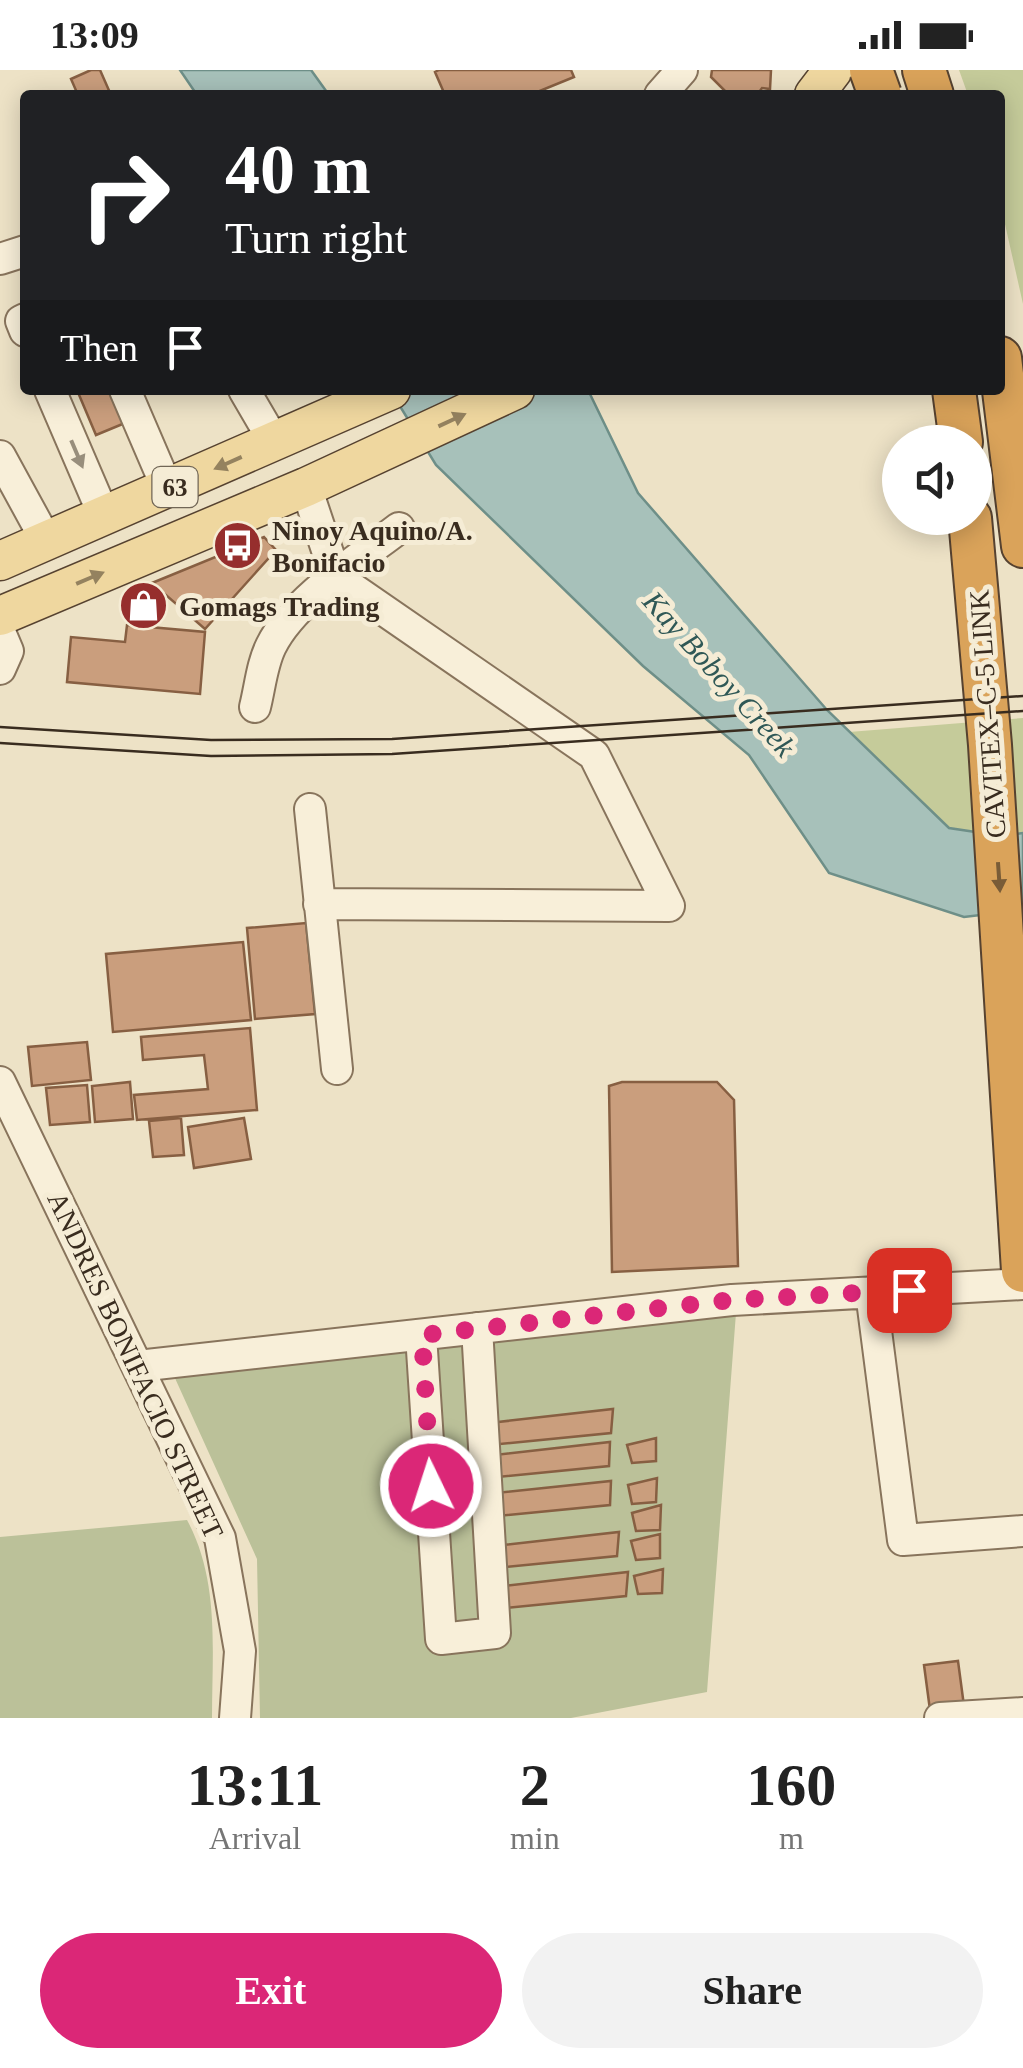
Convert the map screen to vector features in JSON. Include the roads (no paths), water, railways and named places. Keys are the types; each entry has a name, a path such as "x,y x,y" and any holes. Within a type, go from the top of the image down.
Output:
{"highway":[{"path":"955,395 959,425"},
{"path":"1005,395 1023,546"},
{"name":"CAVITEX–C-5 LINK","path":"972,535 990,744 1023,1271"}],"main road":[{"path":"818,90 834,70"},
{"name":"63","path":"0,562 380,395"},
{"name":"63","path":"0,616 306,487 505,395"}],"street":[{"path":"665,90 685,70"},
{"path":"52,395 105,518"},
{"path":"127,395 168,490"},
{"path":"247,395 275,443"},
{"path":"0,456 47,542"},
{"path":"306,487 336,577 594,755 669,906 319,904"},
{"path":"255,707 269,648 298,611 399,528"},
{"path":"0,632 8,651 0,669"},
{"path":"310,809 337,1070"},
{"name":"ANDRES BONIFACIO STREET","path":"0,1082 220,1538 240,1651 234,1718"},
{"path":"138,1366 732,1300 1023,1284"},
{"path":"871,1292 903,1540 1023,1532"},
{"path":"422,1335 441,1638 495,1633 477,1328"},
{"path":"940,1718 1023,1713"}],"water":[{"path":"180,70 311,70 325,90 194,90"},
{"name":"Kay Boboy Creek","path":"393,395 590,395 638,493 827,710 949,828 1002,836 1023,833 1023,910 964,917 829,873 749,755 643,666 436,465"}],"tram line":[{"path":"0,727 211,740 392,739 1023,696"},
{"path":"0,743 211,756 392,754 1023,711"}],"place":[{"name":"Ninoy Aquino/A. Bonifacio","path":"237,546"},
{"name":"Gomags Trading","path":"144,606"}]}
